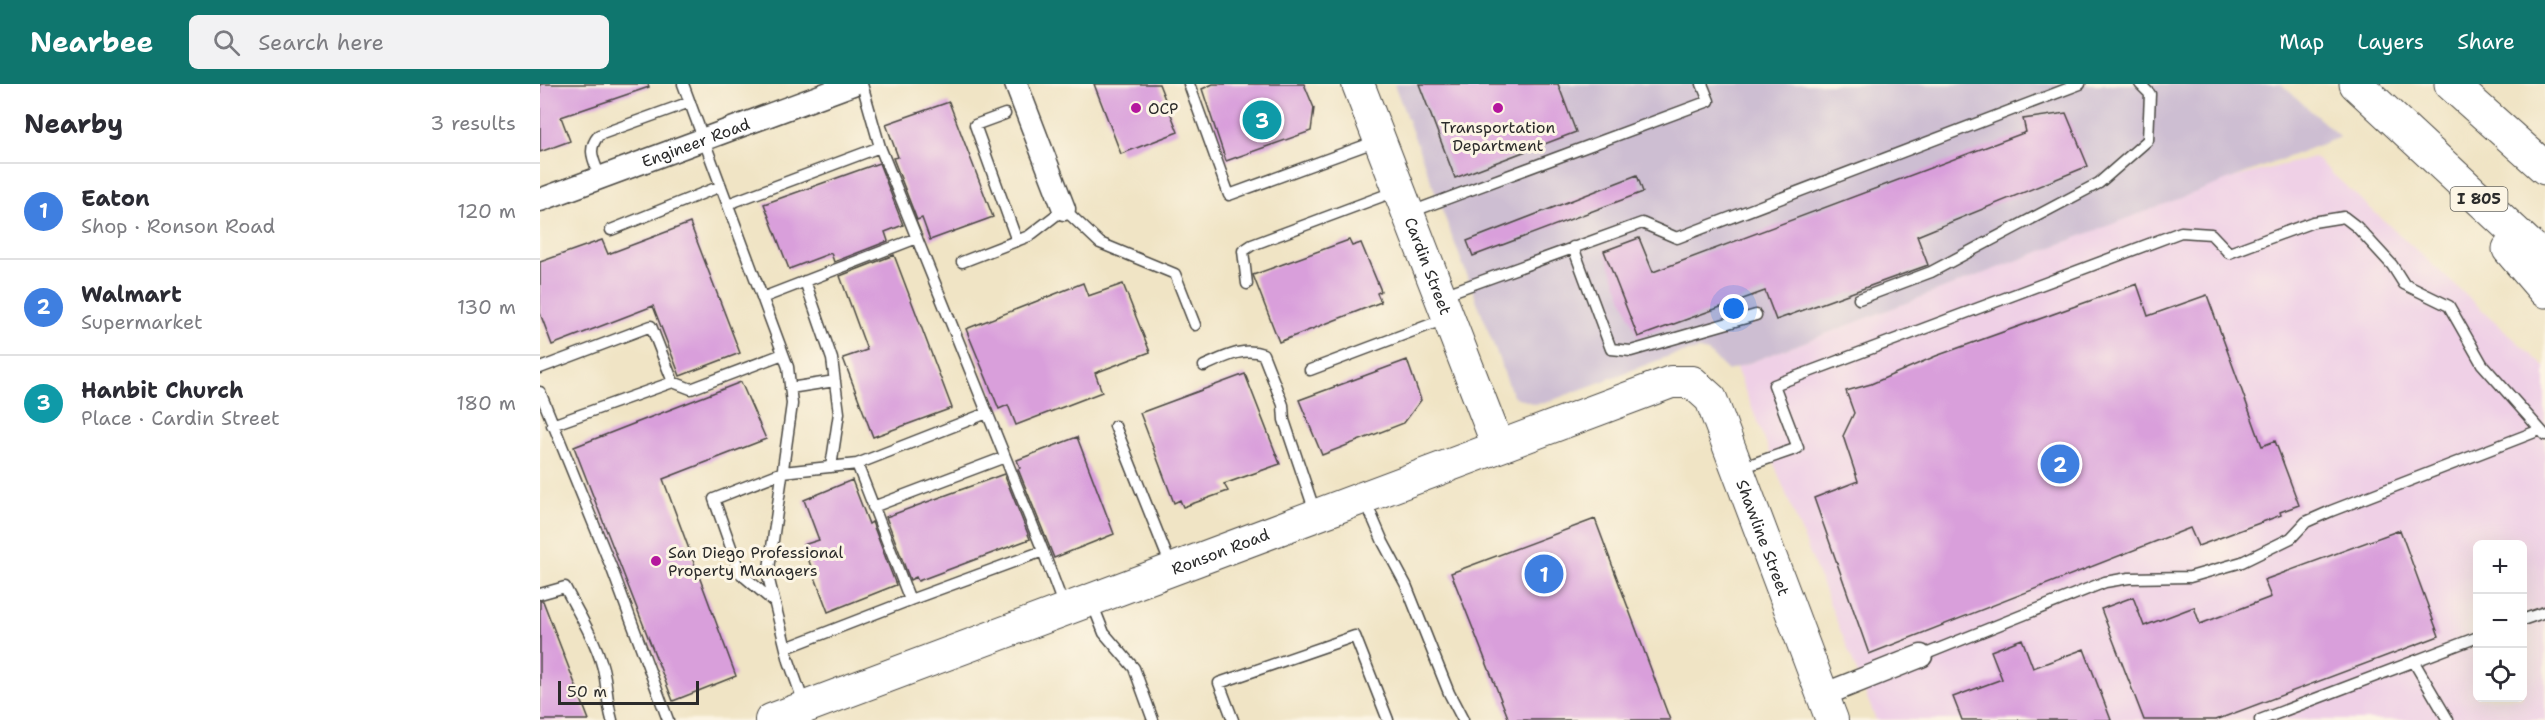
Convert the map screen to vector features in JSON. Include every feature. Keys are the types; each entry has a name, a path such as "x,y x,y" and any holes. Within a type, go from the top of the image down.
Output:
{"highway":[{"name":"I 805","path":"2356,84 2545,260"},
{"path":"2451,84 2545,168"},
{"path":"2414,138 2545,291"}],"street":[{"name":"Engineer Road","path":"540,200 853,84"},
{"path":"1016,84 1065,209"},
{"name":"Cardin Street","path":"1358,84 1498,446"},
{"name":"Ronson Road","path":"771,720 1671,382"},
{"name":"Shawline Street","path":"1671,382 1692,382 1711,399 1828,707"},
{"path":"1828,707 1921,656"}],"lane":[{"path":"684,84 788,367 792,404 768,576 786,648 805,707"},
{"path":"862,84 880,147 1043,552 1078,604 1134,668 1153,720"},
{"path":"1189,84 1229,195 1380,140"},
{"path":"1247,284 1243,251 1252,245 1403,202 1709,101 1702,84"},
{"path":"1310,370 1573,247 1642,223 1677,238 2080,84"},
{"path":"1859,299 1931,272 2099,183 2148,140 2150,94 2140,84"},
{"path":"600,177 591,152 592,143 599,135 690,102"},
{"path":"1005,114 975,125 1017,240"},
{"path":"728,204 880,147"},
{"path":"611,230 721,186"},
{"path":"962,262 1029,236 1065,209 1100,243 1175,274 1195,325"},
{"path":"1738,469 1798,448 1774,385 2181,232 2211,234 2229,253 2313,222 2344,217 2357,227 2392,265 2404,284 2449,306 2482,364 2542,433 2331,511 2306,522 2291,538 2242,562 2190,578 2129,578 2105,582 1921,656"},
{"path":"762,298 917,238"},
{"path":"1573,247 1611,349 1631,351 1756,315"},
{"path":"805,281 832,359 839,413 831,467"},
{"path":"540,369 651,326 673,382"},
{"path":"1204,366 1241,351 1253,350 1263,354 1283,405 1284,420 1316,515"},
{"path":"552,425 673,382 691,389 783,354"},
{"path":"790,388 835,381"},
{"path":"540,392 612,569 668,720"},
{"path":"774,602 740,573 714,499 783,472 857,464 987,413"},
{"path":"1115,426 1172,569"},
{"path":"873,507 1005,457"},
{"path":"857,464 910,600"},
{"path":"1363,497 1406,585 1462,720"},
{"path":"786,648 1043,552"},
{"path":"540,594 565,587 592,642 605,677 605,695 612,720"},
{"path":"2527,619 2545,612"},
{"path":"1233,720 1219,683 1355,636 1388,720"},
{"path":"2260,720 2473,639"},
{"path":"2414,662 2448,720"}],"shaded area":[{"path":"1394,84 2281,84 2340,137 1728,371 1708,352 1699,350 1672,355 1545,403 1534,404 1513,396"},
{"path":"2314,157 2545,367 2545,720 1876,720 1736,368 2229,179"}],"building":[{"path":"540,84 648,84 649,87 561,117 570,141 540,152"},
{"name":"OCP","path":"1094,84 1159,84 1178,132 1121,154"},
{"path":"1213,84 1304,84 1314,108 1311,131 1226,161 1202,89"},
{"name":"Transportation Department","path":"1419,84 1558,84 1576,132 1455,178"},
{"path":"949,102 993,217 930,240 922,218 917,220 893,158 898,157 886,124"},
{"path":"2066,113 2088,166 1917,236 1928,265 1776,320 1765,291 1638,337 1604,251 1639,238 1653,272 2026,132 2023,119"},
{"path":"879,163 903,225 885,232 888,241 834,262 831,253 789,269 764,204"},
{"path":"1637,175 1643,192 1473,256 1467,241"},
{"path":"690,223 740,353 680,376 653,306 552,345 540,313 540,262 602,240 608,254"},
{"path":"1349,240 1352,246 1361,243 1381,291 1377,293 1381,302 1279,342 1253,275"},
{"path":"894,255 952,408 873,437 843,358 867,350 840,276"},
{"path":"1083,283 1088,296 1123,284 1150,352 1095,373 1102,392 1016,425 1008,405 999,409 966,329"},
{"path":"2137,284 2148,316 2207,295 2262,446 2275,441 2299,505 2280,512 2281,515 2198,546 2190,528 1869,654 1814,498 1858,481 1843,436 1854,413 1846,391 1871,384 1936,356"},
{"path":"1407,360 1421,400 1404,423 1322,455 1299,400"},
{"path":"1245,374 1280,464 1224,484 1228,491 1183,507 1180,500 1174,503 1140,413"},
{"name":"San Diego Professional Property Managers","path":"741,382 766,439 663,479 736,676 673,701 574,447"},
{"path":"1077,437 1114,534 1054,558 1018,469 1020,468 1017,460"},
{"path":"1004,474 1030,539 918,581 916,577 910,580 886,517"},
{"path":"852,480 869,524 872,522 896,585 828,612 803,545 819,540 804,500"},
{"path":"1595,519 1670,720 1509,720 1451,573"},
{"path":"2400,530 2439,636 2216,720 2144,720 2101,609 2133,597 2144,626 2194,607 2200,624 2271,597 2264,580"},
{"path":"540,601 543,601 589,720 540,720"},
{"path":"2022,639 2033,668 2084,649 2111,720 1962,720 1953,697 2002,679 1991,651"}],"place":[{"name":"OCP","path":"1136,108"},
{"name":"Transportation Department","path":"1498,108"},
{"name":"Hanbit Church","path":"1262,120"},
{"name":"Walmart","path":"2060,464"},
{"name":"San Diego Professional Property Managers","path":"656,561"},
{"name":"Eaton","path":"1544,574"}]}
